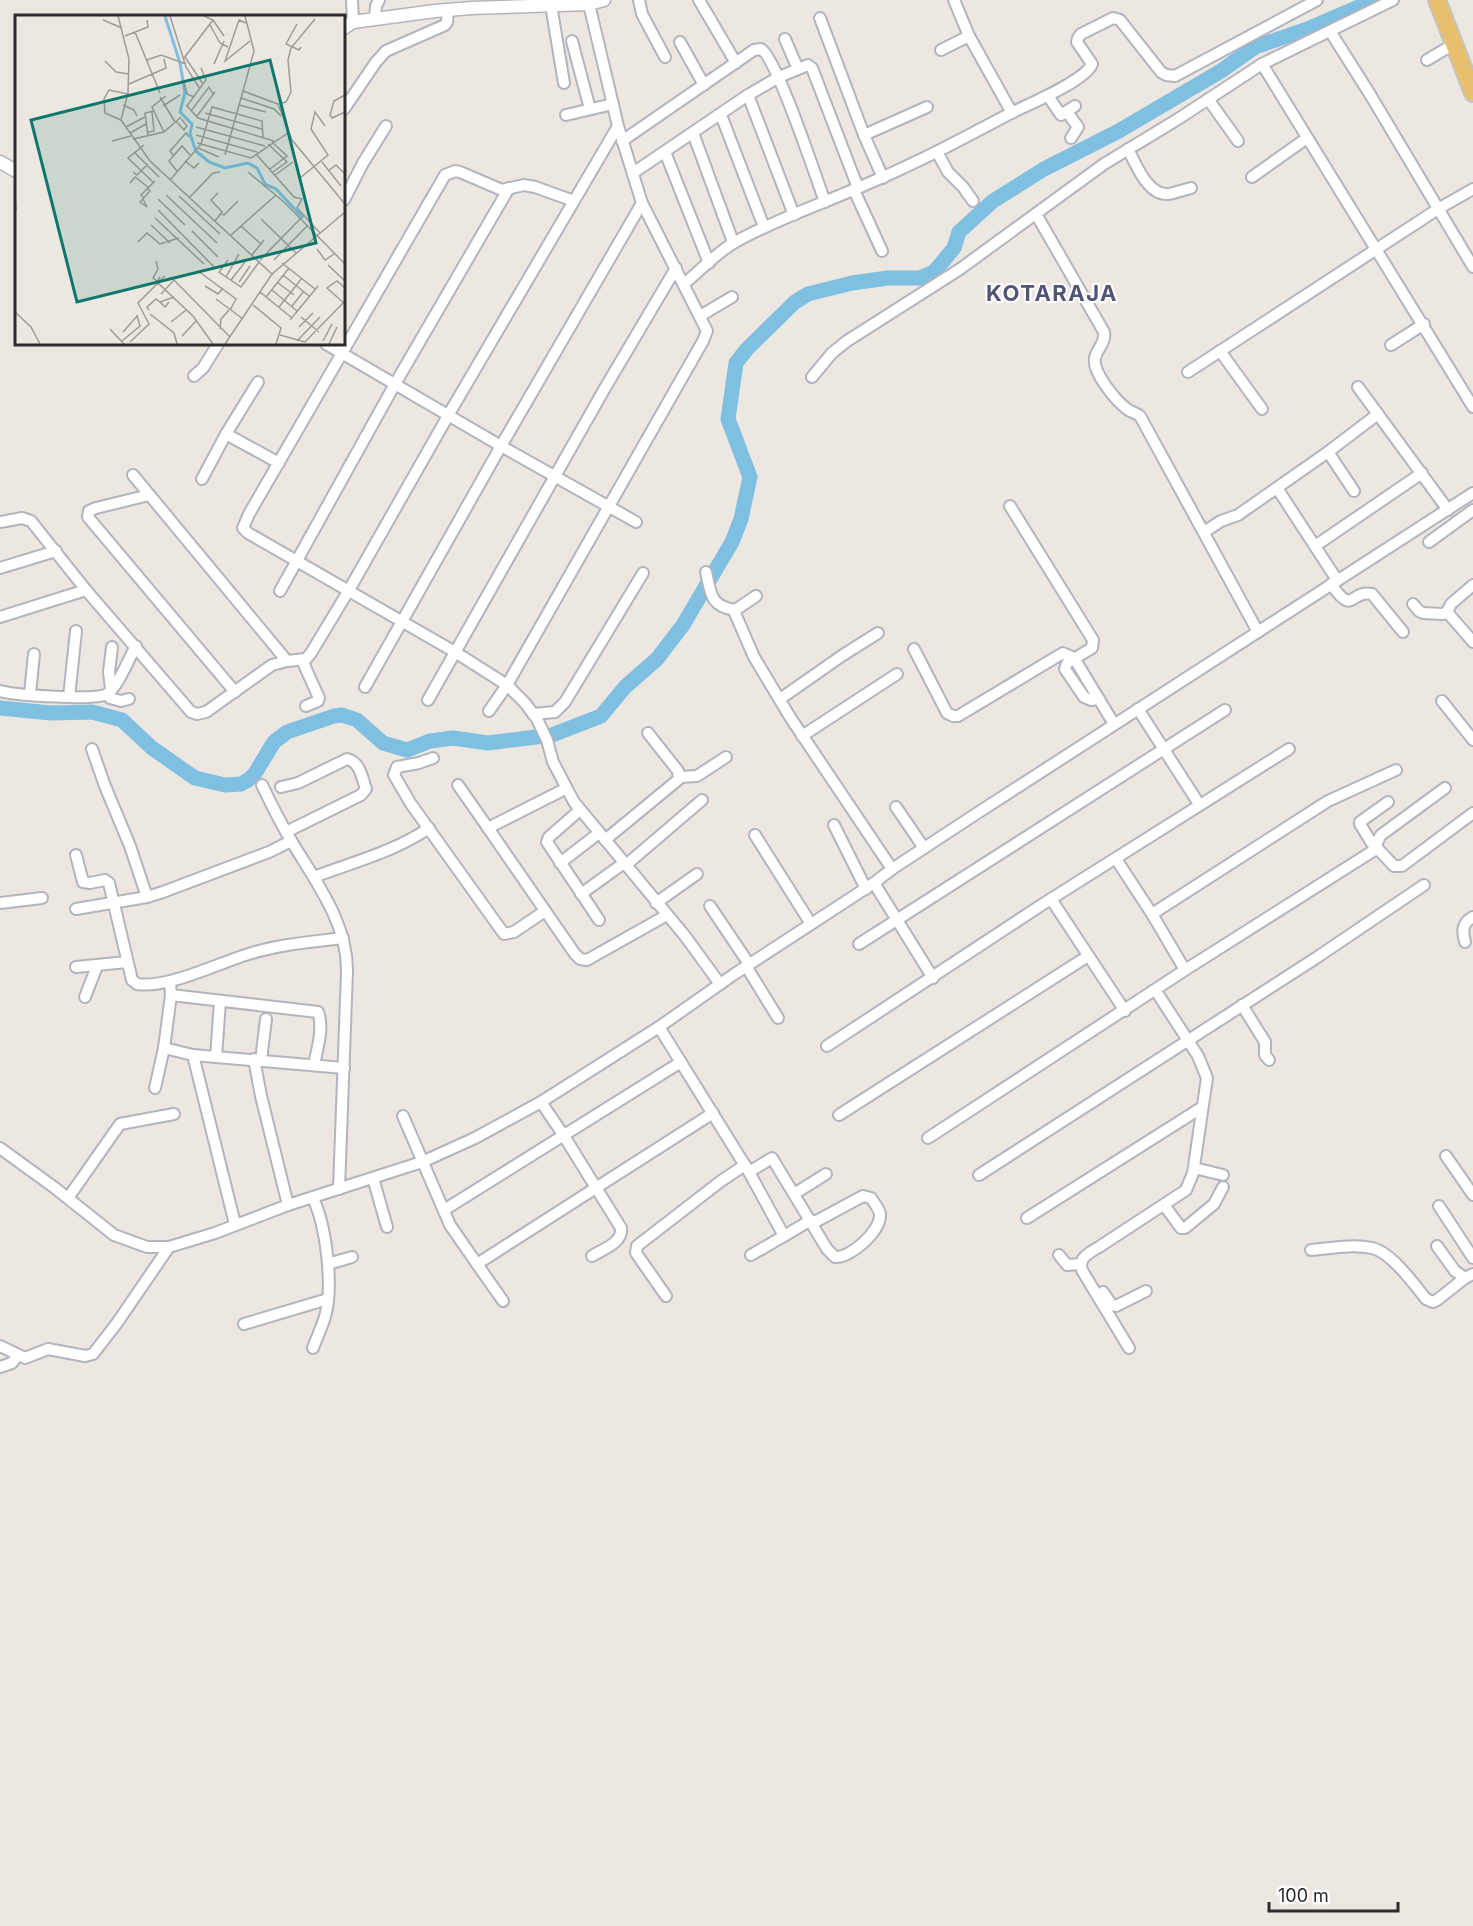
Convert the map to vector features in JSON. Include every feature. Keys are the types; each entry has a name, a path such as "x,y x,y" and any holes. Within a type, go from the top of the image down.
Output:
{"highway":[{"path":"1437,0 1473,93"},
{"path":"1449,0 1473,64"}],"street":[{"path":"352,0 348,25 448,10 589,4 604,0"},
{"path":"375,20 379,0"},
{"path":"639,0 642,14 665,57"},
{"path":"699,0 736,63"},
{"path":"954,0 969,36 1012,112"},
{"path":"684,284 734,243 764,227 883,178 1048,96 1091,68 1091,62 1077,42 1078,36 1113,18 1120,20 1161,72 1175,76 1317,0"},
{"path":"812,377 832,352 847,341 960,269 1064,191 1128,149 1262,64 1394,0"},
{"path":"489,711 507,685 707,331 642,203 618,126 589,4"},
{"path":"551,5 564,82"},
{"path":"345,108 386,51 445,25 448,10"},
{"path":"820,18 864,135 883,178"},
{"path":"1330,31 1473,267"},
{"path":"941,50 969,36"},
{"path":"785,39 798,69"},
{"path":"572,41 590,109"},
{"path":"680,42 704,85"},
{"path":"1427,60 1454,44"},
{"path":"622,141 754,50 761,49 766,52 779,77 825,202"},
{"path":"1262,64 1473,406"},
{"path":"633,173 748,95 779,77 808,65 812,68 856,189 882,250"},
{"path":"748,95 794,215"},
{"path":"1048,96 1060,115 1071,109 1078,128 1071,138"},
{"path":"1208,99 1238,141"},
{"path":"566,114 613,104"},
{"path":"864,135 927,107"},
{"path":"721,115 764,227"},
{"path":"345,198 386,126"},
{"path":"0,522 22,518 31,521 86,590 191,712 197,714 206,712 272,665 306,659 350,590 448,415 618,126"},
{"path":"693,133 734,243"},
{"path":"1252,177 1307,138"},
{"path":"1128,149 1146,182 1160,194 1191,188"},
{"path":"665,152 710,262"},
{"path":"938,152 948,172 973,201"},
{"path":"0,162 15,170"},
{"path":"574,201 535,187 524,185 502,190 460,172 454,171 445,175 243,528 507,685 535,717 547,740 553,762 566,789 580,810 686,936 720,984"},
{"path":"280,591 395,384 509,188"},
{"path":"1188,372 1376,248 1473,189"},
{"path":"365,687 642,203"},
{"path":"1036,214 1104,332 1105,338 1094,361 1099,375 1128,410 1140,416 1258,632"},
{"path":"429,700 605,388 676,268"},
{"path":"700,316 732,297"},
{"path":"1391,345 1424,324"},
{"path":"194,376 203,368 217,345"},
{"path":"328,345 636,522"},
{"path":"1220,351 1262,409"},
{"path":"202,479 258,382"},
{"path":"1358,387 1448,510"},
{"path":"1204,532 1221,521 1238,515 1378,414"},
{"path":"226,434 279,463"},
{"path":"1328,452 1354,491"},
{"path":"1315,546 1422,473"},
{"path":"133,475 287,661"},
{"path":"1277,488 1315,546 1341,599 1346,601 1364,594 1372,594 1403,632"},
{"path":"0,1148 68,1198 104,1228 119,1238 147,1247 169,1247 215,1233 288,1205 422,1162 475,1138 541,1102 659,1028 720,984 870,886 892,869 1473,493"},
{"path":"149,495 96,508 89,511 88,517 235,692"},
{"path":"1010,506 1094,645 1066,663 1065,669 1084,697 1091,700 1099,699 1114,724"},
{"path":"1429,542 1473,510"},
{"path":"0,568 56,551"},
{"path":"706,572 713,600 721,607 735,610 756,596"},
{"path":"535,717 555,712 565,702 643,573"},
{"path":"1413,604 1419,611 1427,614 1443,614 1473,585"},
{"path":"0,617 86,590"},
{"path":"735,610 747,643 802,736 892,869"},
{"path":"1447,612 1473,642"},
{"path":"69,697 76,631"},
{"path":"780,699 878,633"},
{"path":"110,692 136,646"},
{"path":"112,647 109,672 110,698 129,699"},
{"path":"914,649 947,713 953,716 958,716 1063,653 1074,658"},
{"path":"30,694 34,654"},
{"path":"302,660 319,698 318,701 306,706"},
{"path":"802,736 897,674"},
{"path":"0,691 69,697 110,692"},
{"path":"1442,701 1473,740"},
{"path":"1138,709 1200,804"},
{"path":"859,944 1162,748 1225,710"},
{"path":"648,733 678,771 680,777"},
{"path":"827,1047 1051,899 1289,748"},
{"path":"92,749 101,777 130,846 147,897"},
{"path":"560,863 674,785 680,777 697,776 726,757"},
{"path":"433,758 396,767 394,775 504,934 514,932 545,911"},
{"path":"76,909 147,897 216,872 289,837 361,795 366,789 361,771 351,760 346,759 298,783 280,787"},
{"path":"1152,914 1328,801 1396,770"},
{"path":"262,785 289,837 314,877 339,925 343,938 347,964 339,1189"},
{"path":"458,785 575,954 585,960 667,915"},
{"path":"1377,849 1377,841 1383,833 1445,788"},
{"path":"488,828 566,789"},
{"path":"581,894 625,864 702,800"},
{"path":"1388,802 1360,824 1377,849 1394,866 1402,866 1473,813"},
{"path":"896,807 924,848"},
{"path":"580,810 547,839 549,847 599,920"},
{"path":"834,825 870,886 897,920 933,978"},
{"path":"314,877 381,853 429,828"},
{"path":"755,835 811,924"},
{"path":"928,1138 1185,970 1377,849"},
{"path":"76,855 83,882 107,881 132,980 136,984 153,985 170,981 253,952 343,938"},
{"path":"1116,859 1185,970"},
{"path":"656,903 697,874"},
{"path":"979,1175 1424,885"},
{"path":"0,903 42,898"},
{"path":"1051,899 1125,1011"},
{"path":"710,906 748,965 778,1018"},
{"path":"1465,942 1462,931 1468,920 1473,917"},
{"path":"839,1115 1088,956"},
{"path":"76,968 127,962"},
{"path":"85,997 98,966"},
{"path":"156,1088 171,995 170,981"},
{"path":"1059,1255 1067,1265 1082,1261 1186,1190 1191,1180 1207,1078 1198,1056 1156,991"},
{"path":"171,995 318,1012 320,1032 314,1065"},
{"path":"216,1057 220,1002"},
{"path":"1242,1005 1265,1041 1265,1055 1269,1060"},
{"path":"266,1018 258,1060 261,1096 288,1205"},
{"path":"659,1028 747,1169 784,1236"},
{"path":"164,1048 193,1055 344,1068"},
{"path":"193,1055 235,1224"},
{"path":"444,1210 681,1062"},
{"path":"541,1102 618,1221 622,1233 618,1240 592,1256"},
{"path":"1027,1218 1201,1108"},
{"path":"477,1264 713,1113"},
{"path":"68,1198 120,1124 174,1114"},
{"path":"404,1116 450,1225 503,1301"},
{"path":"1446,1156 1473,1195"},
{"path":"666,1296 636,1253 637,1246 721,1181 772,1158 812,1222 827,1249 832,1254 838,1257 868,1239 880,1214 871,1198 862,1196 812,1222 784,1236 751,1255"},
{"path":"1164,1205 1177,1224 1185,1228 1214,1204 1223,1181 1194,1168"},
{"path":"794,1194 826,1174"},
{"path":"373,1178 387,1227"},
{"path":"313,1198 328,1264 328,1299 325,1316 313,1348"},
{"path":"1439,1206 1473,1258"},
{"path":"1437,1246 1455,1271 1469,1276"},
{"path":"0,1346 25,1358 48,1349 85,1356 93,1354 169,1247"},
{"path":"1311,1250 1348,1247 1373,1248 1388,1257 1425,1299 1433,1302 1469,1276"},
{"path":"328,1264 352,1257"},
{"path":"1082,1261 1112,1305 1120,1305 1146,1291"},
{"path":"1082,1261 1083,1272 1129,1348"},
{"path":"244,1324 328,1299"},
{"path":"0,1367 12,1363 18,1355"}],"waterway":[{"path":"0,708 51,713 92,712 122,720 152,748 195,778 225,785 241,784 254,775 274,742 287,732 334,716 342,715 357,720 383,743 407,750 430,741 453,738 488,743 552,735 601,716 625,687 657,659 683,625 732,542 741,519 750,477 728,419 736,363 747,349 795,302 808,294 852,283 888,278 920,278 934,272 954,248 959,232 993,201 1044,169 1117,132 1221,71 1255,47 1310,28 1375,0"}],"district":[{"name":"KOTARAJA","path":"1052,293"}]}
